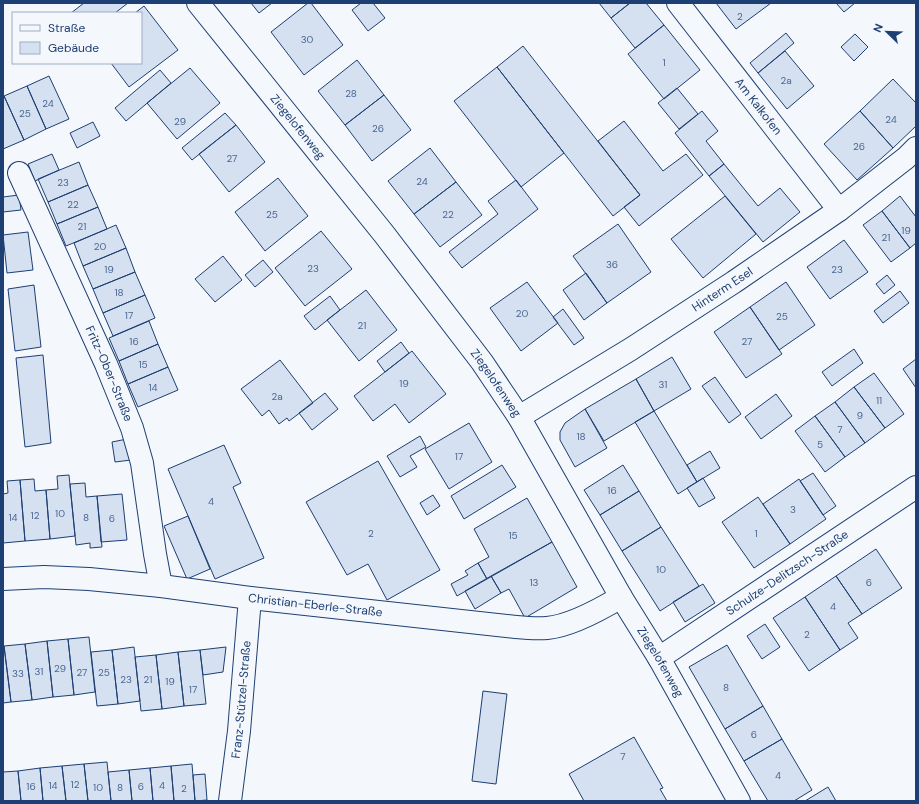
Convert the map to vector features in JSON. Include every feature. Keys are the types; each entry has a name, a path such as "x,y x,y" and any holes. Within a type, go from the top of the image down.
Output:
{"street":[{"name":"Ziegelofenweg","path":"198,3 438,304 482,362 519,417 621,597 659,658 739,801"},
{"name":"Am Kalkofen","path":"678,3 839,210"},
{"name":"Hinterm Esel","path":"519,417 638,345 734,282 912,159"},
{"name":"Fritz-Ober-Straße","path":"19,173 106,364 132,428 142,463 161,586"},
{"name":"Schulze-Delitzsch-Straße","path":"659,658 916,487"},
{"name":"Christian-Eberle-Straße","path":"3,579 44,577 89,579 516,627 548,628 572,621 599,610 621,597"},
{"name":"Franz-Stützel-Straße","path":"230,801 239,731 250,598"}],"building":[{"path":"84,3 128,3 116,12 72,12"},
{"path":"251,3 272,3 259,13"},
{"path":"308,3 311,3 343,45 304,75 271,32"},
{"path":"361,3 373,3 385,18 368,31 352,10"},
{"path":"599,3 630,3 611,18"},
{"path":"630,3 646,3 664,25 635,48 611,18"},
{"path":"716,3 771,3 736,29"},
{"path":"836,3 855,3 844,12"},
{"path":"144,6 178,50 129,87 112,64 142,64 142,12 136,12"},
{"path":"664,25 700,70 664,99 628,54"},
{"path":"786,33 794,43 758,73 750,63"},
{"path":"855,34 868,47 854,61 841,47"},
{"path":"523,46 640,195 613,216 497,67"},
{"path":"785,51 814,86 787,109 758,73"},
{"path":"357,60 384,95 345,125 318,91"},
{"path":"497,67 564,153 521,187 454,101"},
{"path":"190,68 220,103 177,139 147,103"},
{"path":"160,70 171,83 126,121 115,108"},
{"path":"49,76 69,119 46,129 27,86"},
{"path":"893,79 916,103 916,126 893,148 860,111"},
{"path":"27,86 46,129 24,140 4,96"},
{"path":"677,88 698,114 679,129 658,103"},
{"path":"384,95 411,130 372,161 345,125"},
{"path":"4,96 24,140 3,149 3,97"},
{"path":"702,111 718,131 706,141 724,164 709,176 675,133"},
{"path":"860,111 893,148 857,180 824,144"},
{"path":"225,113 236,125 192,160 182,148"},
{"path":"624,121 663,171 686,154 703,175 639,226 624,207 640,195 598,141"},
{"path":"93,122 100,136 77,148 70,133"},
{"path":"236,125 265,162 229,192 199,154"},
{"path":"430,148 456,182 414,214 388,181"},
{"path":"52,154 59,170 35,181 28,164"},
{"path":"79,162 88,185 48,202 38,179"},
{"path":"724,164 758,206 780,188 800,212 763,242 709,176"},
{"path":"278,178 308,216 265,251 235,212"},
{"path":"516,180 538,209 462,268 449,252 498,214 488,201"},
{"path":"456,182 482,215 440,247 414,214"},
{"path":"88,185 98,207 57,224 48,202"},
{"path":"19,195 21,210 3,212 3,197"},
{"path":"725,196 756,234 703,278 671,239"},
{"path":"900,196 916,217 916,243 910,248 882,211"},
{"path":"98,207 107,229 66,246 57,224"},
{"path":"882,211 910,248 891,262 863,225"},
{"path":"618,224 651,272 607,303 573,256"},
{"path":"116,225 126,248 83,266 74,243"},
{"path":"321,231 352,269 305,306 275,268"},
{"path":"28,232 33,270 7,273 3,235"},
{"path":"844,240 868,272 830,299 807,267"},
{"path":"126,248 135,272 93,289 83,266"},
{"path":"223,256 242,280 215,302 195,279"},
{"path":"263,260 273,272 255,287 245,275"},
{"path":"135,272 145,295 103,313 93,289"},
{"path":"586,273 607,303 584,320 563,290"},
{"path":"887,275 895,285 884,294 876,284"},
{"path":"527,282 558,323 521,351 490,308"},
{"path":"786,282 815,325 779,350 750,307"},
{"path":"34,285 41,347 15,351 8,289"},
{"path":"366,290 397,330 359,361 327,320"},
{"path":"900,291 909,303 883,323 874,311"},
{"path":"145,295 155,318 113,336 103,313"},
{"path":"330,296 340,310 315,330 304,316"},
{"path":"750,307 782,354 746,378 714,332"},
{"path":"563,309 584,338 574,345 553,317"},
{"path":"149,321 158,344 119,361 109,338"},
{"path":"401,342 409,353 385,372 377,361"},
{"path":"158,344 168,367 128,384 119,361"},
{"path":"854,349 863,363 832,386 822,372"},
{"path":"412,351 446,394 409,423 395,404 373,421 354,396"},
{"path":"43,355 51,443 25,447 16,358"},
{"path":"672,357 691,389 654,411 636,379"},
{"path":"916,359 916,388 903,369"},
{"path":"280,360 313,403 289,421 287,418 279,424 269,410 262,416 241,389"},
{"path":"168,367 178,390 138,407 128,384"},
{"path":"874,373 904,414 885,428 854,387"},
{"path":"715,377 741,414 729,423 702,386"},
{"path":"636,379 654,411 604,441 585,409"},
{"path":"854,387 885,428 865,443 835,402"},
{"path":"325,393 338,409 312,430 299,413"},
{"path":"776,394 792,416 761,439 745,417"},
{"path":"835,402 865,443 845,457 815,416"},
{"path":"585,409 607,448 575,467 560,440 560,432 565,423"},
{"path":"654,411 697,482 678,494 635,422"},
{"path":"815,416 845,457 825,472 795,431"},
{"path":"469,423 492,462 449,489 425,449"},
{"path":"420,436 426,447 410,456 417,467 400,477 387,456"},
{"path":"127,439 131,460 115,462 112,442"},
{"path":"224,445 241,483 233,487 264,558 215,579 168,469"},
{"path":"710,451 720,468 697,482 687,465"},
{"path":"378,461 440,570 387,600 368,564 347,575 306,502"},
{"path":"502,465 516,487 464,519 451,496"},
{"path":"623,465 639,491 600,515 584,490"},
{"path":"813,473 836,506 823,515 800,481"},
{"path":"69,475 75,536 50,539 46,490 58,489 57,476"},
{"path":"703,478 715,498 699,507 687,488"},
{"path":"34,479 35,491 46,490 50,539 25,541 20,480"},
{"path":"799,479 826,519 790,544 763,504"},
{"path":"20,480 25,541 3,543 3,494 8,493 7,481"},
{"path":"85,483 86,497 97,496 102,547 90,548 90,543 76,545 70,484"},
{"path":"639,491 661,527 622,551 600,515"},
{"path":"122,494 127,540 101,542 97,496"},
{"path":"433,495 440,506 427,515 420,503"},
{"path":"758,497 790,544 754,568 722,522"},
{"path":"527,498 552,542 487,579 478,563 489,557 474,529"},
{"path":"188,516 210,569 187,579 164,526"},
{"path":"661,527 699,586 660,611 622,551"},
{"path":"552,542 577,587 525,618 509,589 501,593 491,576"},
{"path":"876,549 902,588 862,614 836,576"},
{"path":"478,563 487,579 457,596 451,584 468,575 465,571"},
{"path":"491,576 501,593 475,609 465,591"},
{"path":"836,576 862,614 848,623 858,638 840,650 805,597"},
{"path":"703,584 715,603 685,622 673,602"},
{"path":"805,597 840,650 809,671 773,618"},
{"path":"765,624 780,647 762,659 747,636"},
{"path":"89,637 95,692 74,695 68,639"},
{"path":"68,639 74,695 53,697 47,641"},
{"path":"47,641 53,697 32,700 25,644"},
{"path":"25,644 32,700 11,702 4,646"},
{"path":"727,645 763,706 725,729 689,667"},
{"path":"4,646 11,702 3,703 3,647"},
{"path":"134,647 140,701 118,704 112,650"},
{"path":"226,647 223,672 203,675 200,650"},
{"path":"112,650 118,704 97,706 91,652"},
{"path":"200,650 206,704 184,706 178,652"},
{"path":"178,652 184,706 162,709 156,655"},
{"path":"156,655 162,709 141,711 135,657"},
{"path":"483,691 507,694 496,784 472,781"},
{"path":"763,706 782,739 744,761 725,729"},
{"path":"634,737 663,788 660,789 667,801 584,801 569,774"},
{"path":"782,739 812,790 794,801 768,801 744,761"},
{"path":"107,762 111,801 88,801 84,764"},
{"path":"84,764 88,801 66,801 62,766"},
{"path":"192,764 195,801 174,801 171,766"},
{"path":"62,766 66,801 43,801 40,768"},
{"path":"171,766 174,801 153,801 150,768"},
{"path":"40,768 43,801 21,801 18,771"},
{"path":"150,768 153,801 132,801 129,770"},
{"path":"129,770 132,801 111,801 108,772"},
{"path":"18,771 21,801 3,801 3,772"},
{"path":"205,774 207,800 195,801 193,775"},
{"path":"828,787 836,801 805,801"}]}
